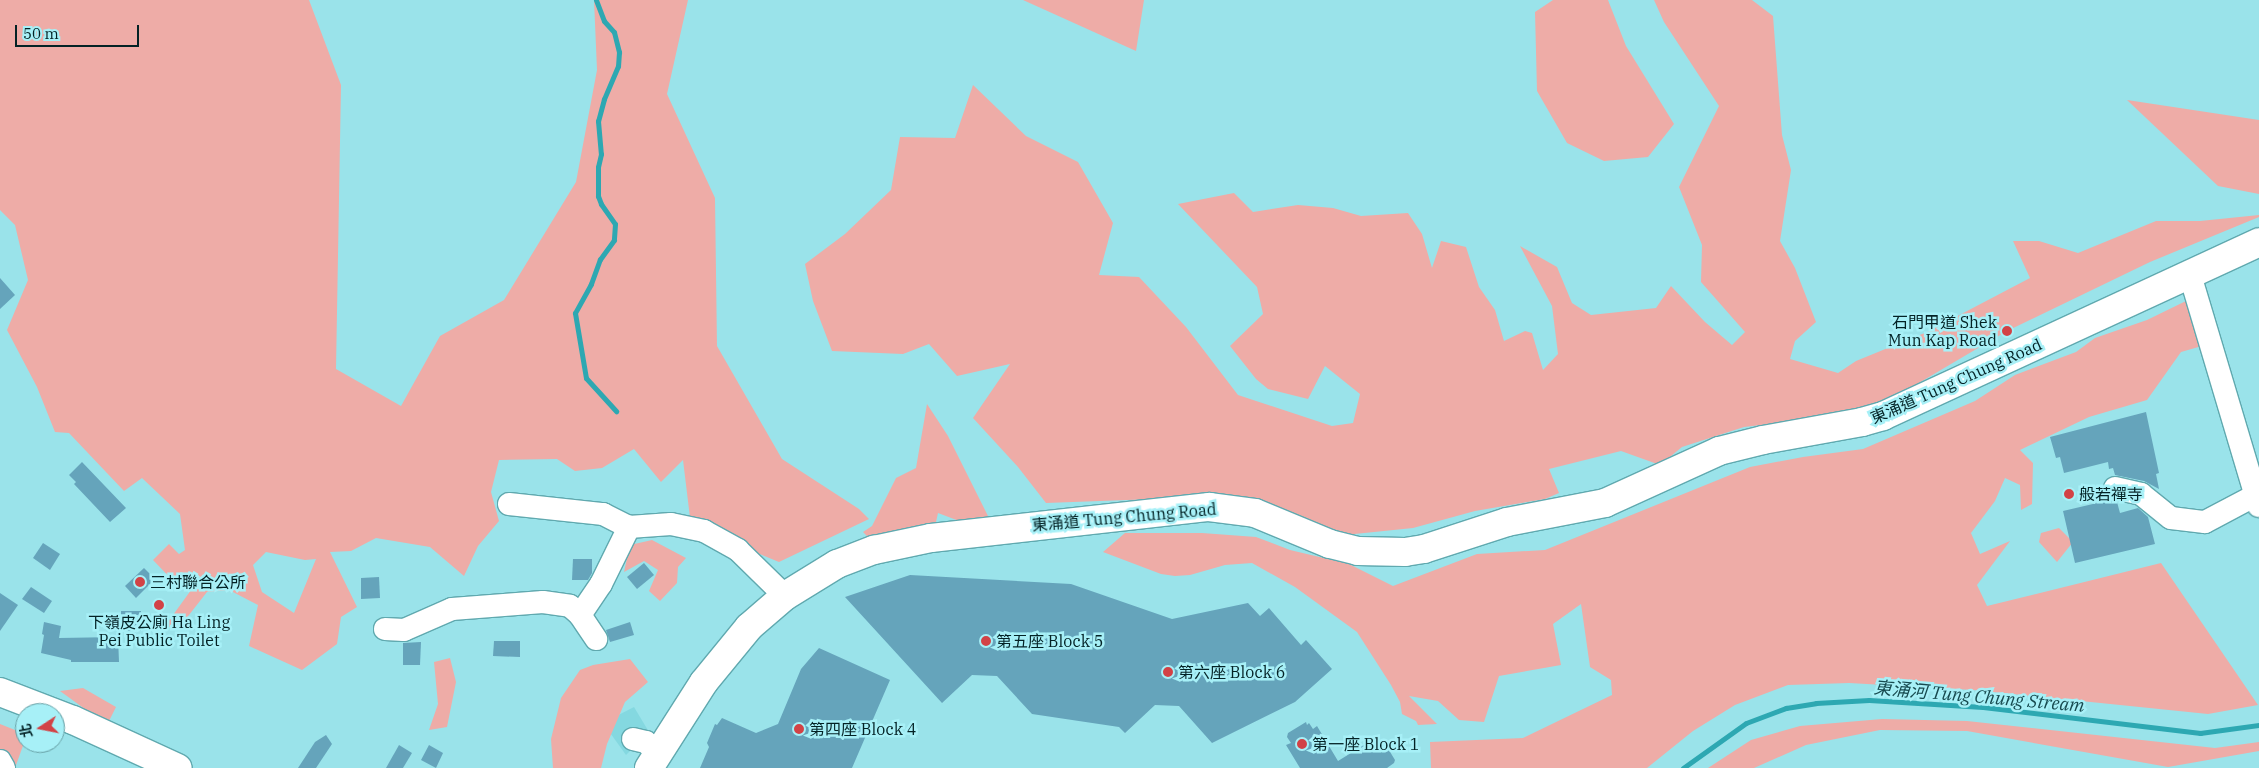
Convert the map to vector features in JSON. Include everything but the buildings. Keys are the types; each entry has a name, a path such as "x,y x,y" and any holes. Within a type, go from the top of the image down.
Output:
{"main road":[{"name":"東涌道 Tung Chung Road","path":"654,761 719,661 749,626 785,596 837,564 874,550 909,541 1198,507 1220,507 1249,512 1330,544 1358,551 1405,552 1424,548 1507,522 1605,503 1704,457 1736,447 1862,422 1883,416 2259,242"},
{"path":"0,692 82,723 178,768"}],"street":[{"path":"2115,488 2141,494 2171,518 2205,522 2257,501 2190,275"},
{"path":"509,504 603,514 629,527 671,524 704,531 738,550 785,596"},
{"path":"580,615 601,584 629,527"},
{"path":"385,630 404,630 452,609 542,602 570,606 580,615 596,639"},
{"path":"633,739 646,742 654,761"},
{"path":"0,761 4,768"}],"shaded area":[{"path":"0,0 309,0 341,85 336,369 401,406 440,336 504,300 576,182 597,70 594,0 688,0 667,94 715,198 717,346 782,459 859,509 869,519 779,562 738,545 692,534 683,460 661,482 634,449 602,468 575,471 557,459 499,460 491,492 499,521 478,546 464,576 430,547 376,538 351,551 330,552 357,607 341,617 337,644 302,670 249,646 258,605 229,590 207,592 178,629 165,626 194,586 186,579 178,586 153,560 169,544 179,554 185,550 180,514 142,478 124,491 69,433 55,432 37,387 7,330 28,280 15,225 0,210","holes":["266,552 305,560 316,559 294,613 262,592 253,565"]},
{"path":"1023,0 1144,0 1136,51"},
{"path":"1553,0 1608,0 1626,46 1674,124 1648,157 1604,161 1567,143 1537,91 1535,12"},
{"path":"1654,0 1752,0 1773,16 1782,135 1791,170 1780,241 1795,268 1816,322 1795,341 1790,359 1838,373 1856,361 1927,332 2030,278 2013,241 2039,241 2078,253 2156,221 2200,221 2259,215 2259,217 2150,262 2007,331 1878,407 1822,418 1744,427 1682,447 1660,465 1621,451 1549,469 1559,493 1545,499 1475,511 1413,528 1345,535 1208,497 1046,503 1018,467 973,418 1010,364 957,376 929,344 903,354 832,351 813,301 805,264 845,234 891,190 900,137 955,138 973,85 1026,136 1078,162 1113,223 1099,275 1139,277 1186,327 1238,395 1332,426 1353,423 1360,394 1325,366 1308,399 1268,389 1256,379 1230,346 1263,314 1257,287 1178,204 1234,193 1253,212 1298,205 1333,208 1361,216 1408,213 1422,234 1432,268 1441,241 1466,247 1479,287 1495,310 1504,341 1525,331 1532,333 1543,370 1558,354 1552,306 1520,246 1557,267 1572,303 1591,315 1656,308 1671,286 1705,322 1732,345 1745,332 1701,282 1702,245 1679,187 1719,106 1664,22"},
{"path":"2127,100 2259,120 2259,194 2218,186"},
{"path":"2188,300 2202,346 2181,352 2147,400 2089,417 2020,450 2033,463 2032,504 2021,510 2020,485 2005,478 1995,501 1971,533 1980,554 2010,541 1977,585 1987,606 2161,563 2258,705 2208,714 1973,690 1849,683 1788,685 1735,705 1693,731 1647,768 1431,768 1430,742 1523,738 1612,695 1611,680 1590,667 1581,604 1553,624 1561,665 1499,676 1484,722 1459,720 1438,701 1409,696 1437,724 1418,725 1416,721 1402,714 1400,702 1391,685 1357,632 1295,587 1252,563 1225,565 1190,575 1175,576 1161,574 1103,552 1125,533 1202,533 1256,537 1290,550 1349,564 1393,586 1477,554 1545,550 1750,467 1803,457 1863,449 1975,401 2015,375 2076,352 2095,338 2147,320"},
{"path":"927,404 948,436 988,516 975,527 938,513 934,531 872,541 863,532 872,526 896,478 916,468"},
{"path":"2059,528 2073,542 2057,562 2039,542 2041,533"},
{"path":"652,540 686,558 678,567 677,583 660,601 649,591 658,570 644,561 624,572 630,545"},
{"path":"450,658 456,682 447,727 429,730 438,704 434,662"},
{"path":"630,659 648,682 625,702 607,744 601,768 553,768 551,739 561,698 580,670 593,665"},
{"path":"83,688 116,707 107,725 60,691"},
{"path":"634,707 649,732 626,755 603,723"},
{"path":"1882,719 1967,721 2215,748 2259,742 2259,751 2168,767 1967,731 1880,730 1806,745 1754,768 1708,768 1751,740 1800,726"},
{"path":"0,724 15,730 15,753 20,753 15,768 0,768"}],"waterway":[{"path":"596,0 604,21 614,32 619,52 618,66 604,99 598,121 601,154 598,167 598,196 601,204 615,224 614,240 600,259 591,284 575,313 586,378 616,411"},
{"name":"東涌河 Tung Chung Stream","path":"1683,768 1746,723 1786,708 1816,703 1869,700 1983,707 2200,733 2259,725"}],"place":[{"name":"石門甲道 Shek Mun Kap Road","path":"2007,331"},
{"name":"般若禪寺","path":"2069,494"},
{"name":"三村聯合公所","path":"140,582"},
{"name":"下嶺皮公廁 Ha Ling Pei Public Toilet","path":"159,605"},
{"name":"第五座 Block 5","path":"986,641"},
{"name":"第六座 Block 6","path":"1168,672"},
{"name":"第四座 Block 4","path":"799,729"},
{"name":"第一座 Block 1","path":"1302,744"}]}
